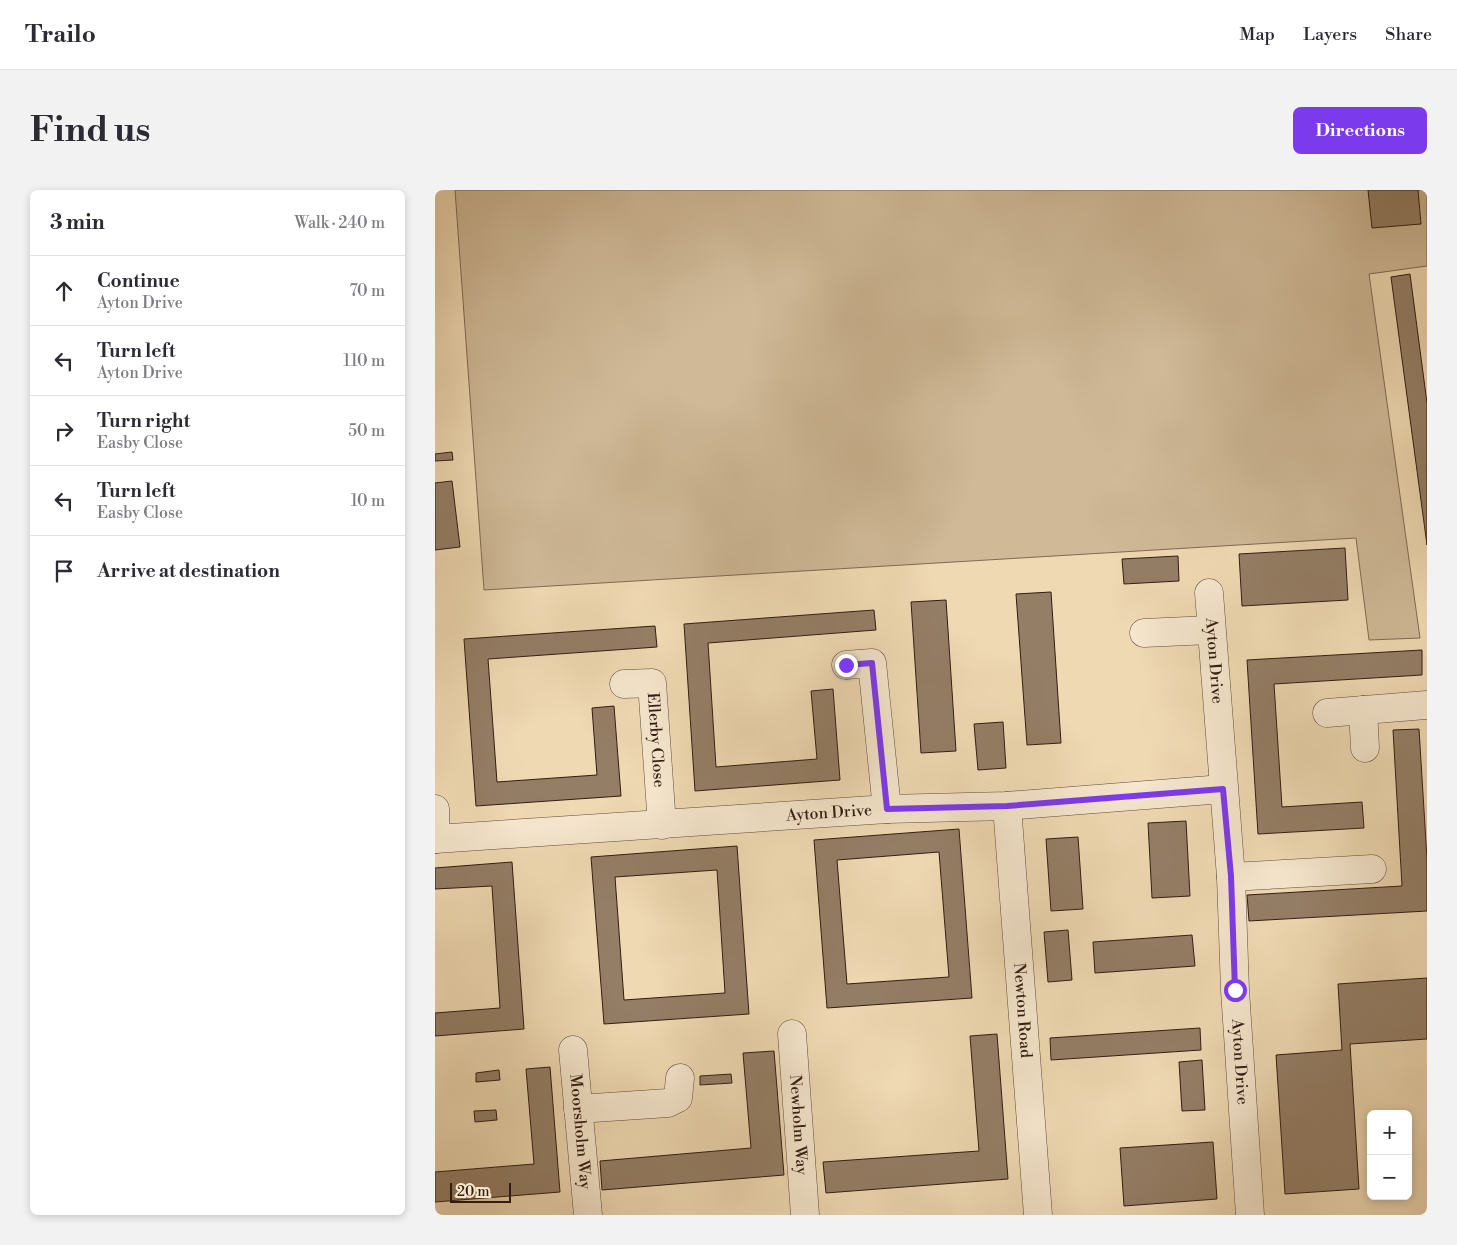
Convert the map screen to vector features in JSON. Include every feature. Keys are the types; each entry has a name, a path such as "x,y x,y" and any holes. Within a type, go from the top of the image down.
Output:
{"street":[{"name":"Ayton Drive","path":"1209,592 1210,630 1231,876 1235,990 1250,1215"},
{"path":"1144,633 1210,630"},
{"path":"846,665 872,663 887,809"},
{"name":"Ellerby Close","path":"624,684 652,683 662,825"},
{"path":"1327,713 1427,706"},
{"path":"1363,710 1365,748"},
{"name":"Ayton Drive","path":"436,839 887,809 1007,806 1223,789"},
{"name":"Newton Road","path":"1007,806 1038,1215"},
{"path":"435,809 436,839"},
{"path":"1231,876 1372,869"},
{"name":"Newholm Way","path":"792,1034 805,1215"},
{"name":"Moorsholm Way","path":"573,1050 588,1215"},
{"path":"578,1109 668,1103 677,1098 680,1078"}],"shaded area":[{"path":"455,190 1427,190 1427,266 1369,274 1420,638 1369,640 1356,538 484,590"}],"building":[{"path":"1368,190 1418,190 1421,224 1372,228"},
{"path":"1410,274 1427,403 1427,545 1391,277"},
{"path":"452,452 453,460 435,461 435,454"},
{"path":"452,481 460,547 435,550 435,483"},
{"path":"1345,548 1348,600 1242,606 1239,554"},
{"path":"1178,556 1179,581 1124,584 1122,559"},
{"path":"1051,592 1061,743 1027,745 1016,594"},
{"path":"946,600 956,751 921,753 911,602"},
{"path":"874,610 876,630 708,643 716,767 817,759 811,691 833,689 840,780 695,791 684,624"},
{"path":"655,626 657,647 488,659 497,782 597,775 592,708 614,706 621,796 476,806 464,639"},
{"path":"1422,650 1422,675 1274,684 1282,807 1362,802 1364,828 1258,834 1247,660"},
{"path":"1003,722 1006,768 978,770 974,724"},
{"path":"1419,729 1427,859 1427,911 1249,921 1247,895 1402,886 1393,730"},
{"path":"1186,821 1190,896 1152,898 1148,823"},
{"path":"959,829 972,998 827,1008 814,840","holes":["939,852 949,977 847,984 837,860"]},
{"path":"1078,837 1083,909 1051,911 1046,839"},
{"path":"737,846 749,1014 604,1024 591,857","holes":["717,870 725,993 624,1000 615,877"]},
{"path":"512,862 524,1029 435,1036 435,1013 500,1008 492,886 435,889 435,868"},
{"path":"1068,930 1072,980 1048,982 1044,932"},
{"path":"1192,935 1195,966 1095,973 1093,942"},
{"path":"1427,978 1427,1039 1350,1044 1359,1189 1285,1194 1276,1055 1342,1050 1338,984"},
{"path":"1200,1028 1201,1050 1051,1060 1050,1038"},
{"path":"997,1034 1008,1179 826,1193 823,1162 979,1151 970,1036"},
{"path":"774,1051 784,1175 602,1190 600,1161 751,1148 743,1053"},
{"path":"1202,1060 1205,1110 1182,1111 1179,1062"},
{"path":"550,1067 560,1192 435,1202 435,1172 534,1164 526,1069"},
{"path":"499,1070 500,1080 476,1082 476,1073"},
{"path":"731,1074 732,1083 700,1085 700,1076"},
{"path":"496,1110 497,1120 475,1122 474,1111"},
{"path":"1213,1142 1217,1199 1124,1206 1120,1148"}],"route":[{"path":"846,665 872,663 887,809 1007,806 1223,789 1231,876 1235,990"}]}
